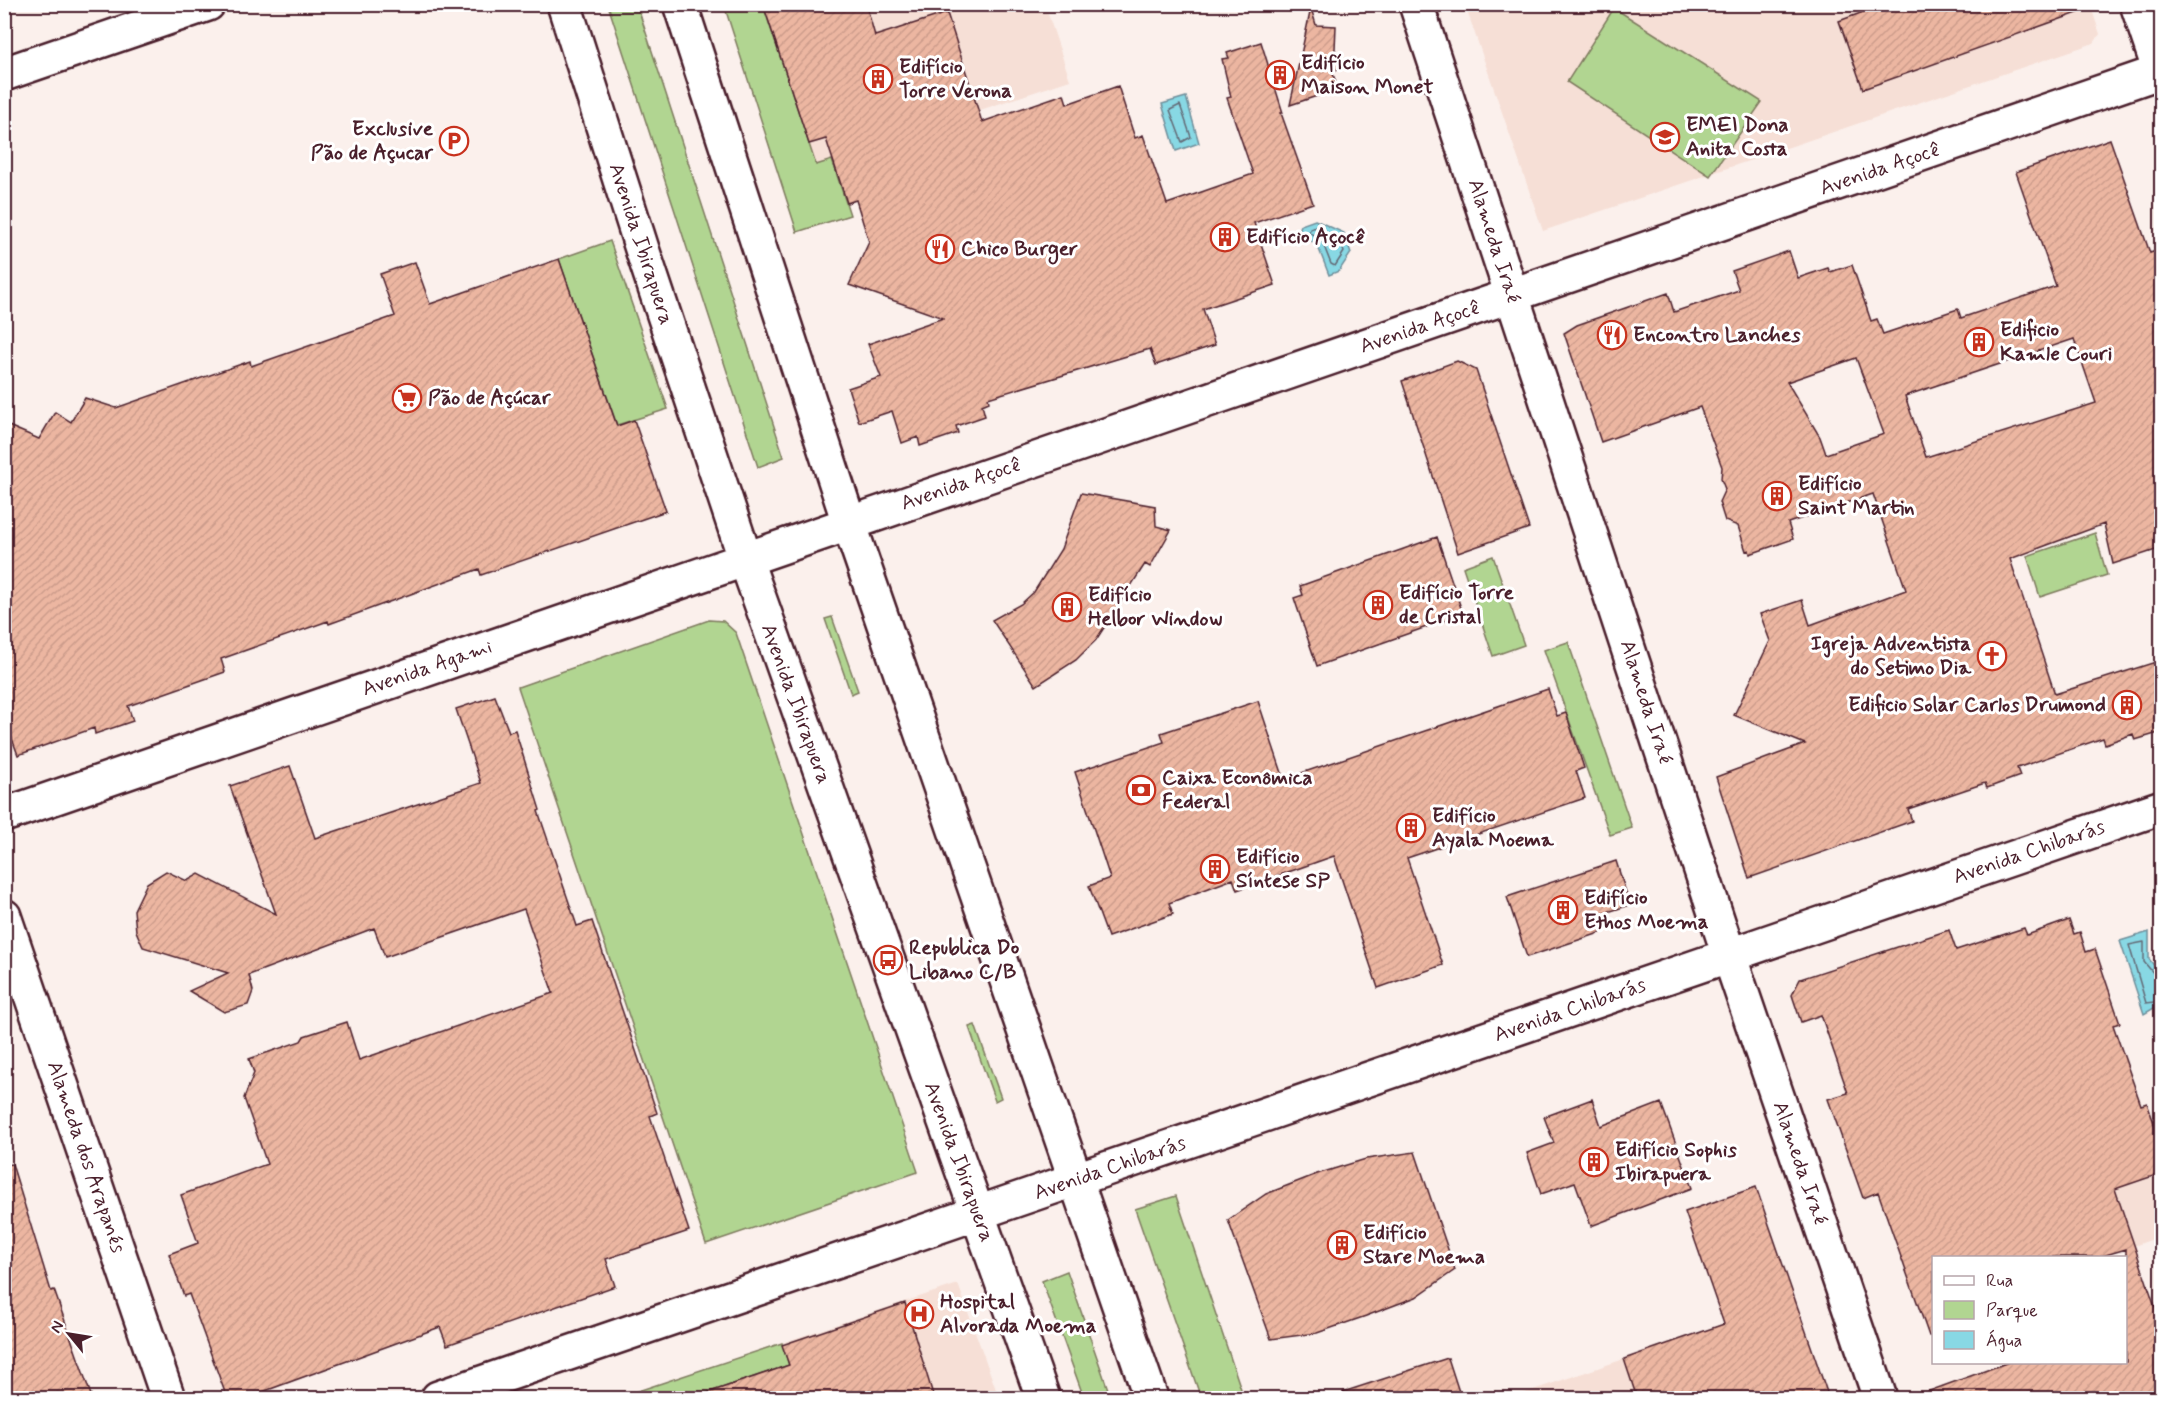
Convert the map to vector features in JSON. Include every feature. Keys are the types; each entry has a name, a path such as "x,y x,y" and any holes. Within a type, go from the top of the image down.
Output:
{"street":[{"path":"4,74 208,4"},
{"name":"Avenida Ibirapuera","path":"564,4 745,558 1043,1398"},
{"path":"680,4 849,523 1150,1398"},
{"name":"Alameda Iraé","path":"1416,4 1730,955 1880,1398"},
{"path":"2137,4 2161,74"},
{"name":"Avenida Açocê","path":"849,523 2161,74"},
{"name":"Avenida Agami","path":"4,815 849,523"},
{"name":"Avenida Chibarás","path":"438,1398 2162,807"},
{"name":"Alameda dos Arapanés","path":"4,916 168,1398"}],"shaded area":[{"path":"735,4 1045,5 1070,80 780,177 725,8"},
{"name":"EMEI Dona Anita Costa","path":"2090,4 2100,34 2094,43 1543,231 1465,5"},
{"path":"2161,1173 2161,1236 2134,1246 2115,1189"},
{"name":"Hospital Alvorada Moema","path":"958,1284 999,1398 617,1398"},
{"path":"1624,1359 1637,1398 1510,1398"}],"green space":[{"path":"608,5 637,5 784,457 758,467"},
{"path":"735,5 763,5 816,165 832,160 850,215 797,232 725,8"},
{"path":"1614,8 1762,102 1710,176 1567,82"},
{"path":"610,241 668,409 617,425 559,259"},
{"path":"2095,533 2107,575 2040,597 2027,556"},
{"path":"1493,556 1524,645 1493,656 1463,567"},
{"path":"832,617 858,691 851,694 825,619"},
{"path":"709,620 723,621 736,633 918,1172 706,1244 518,687"},
{"path":"1568,642 1632,828 1610,835 1544,650"},
{"path":"975,1025 1001,1098 995,1101 969,1027"},
{"path":"1176,1196 1244,1398 1201,1398 1135,1209"},
{"path":"1067,1271 1111,1398 1084,1398 1042,1281"},
{"path":"782,1343 789,1365 692,1398 617,1398"}],"water":[{"path":"1186,97 1199,143 1176,151 1162,104"},
{"path":"1315,220 1344,233 1351,253 1339,271 1329,275 1317,244 1298,234 1301,225"},
{"path":"2149,932 2149,959 2161,974 2161,1004 2144,1014 2120,941"}],"building":[{"path":"763,4 866,4 875,36 947,13 982,122 1064,94 1067,104 1118,86 1135,138 1143,135 1167,204 1253,174 1227,98 1231,97 1222,59 1229,58 1227,53 1261,42 1283,113 1281,113 1313,203 1254,223 1275,285 1203,309 1215,345 1156,365 1150,349 988,398 989,402 982,405 985,416 956,426 958,433 920,446 918,437 902,443 892,411 859,422 848,388 881,377 868,344 943,318 849,285 869,242 856,200 847,203 826,139 809,144"},
{"path":"1885,4 2089,4 2089,9 1863,89 1839,21"},
{"path":"1311,8 1316,25 1336,26 1335,49 1341,68 1332,71 1338,89 1290,105"},
{"path":"2110,139 2150,253 2162,249 2162,548 2113,564 2104,524 2010,559 2055,694 2162,660 2162,732 2135,740 2133,734 2105,744 2103,738 2017,768 2020,776 1987,788 1985,783 1908,809 1912,821 1749,878 1716,777 1805,744 1734,715 1770,641 1760,614 1802,600 1810,625 1906,590 1873,494 1788,523 1793,539 1750,554 1749,550 1746,551 1738,526 1725,521 1719,502 1725,489 1721,479 1722,467 1700,407 1601,442 1564,333 1577,325 1668,293 1674,312 1739,290 1732,271 1789,251 1798,278 1828,268 1830,272 1852,265 1871,321 1877,319 1883,334 1958,309 1961,318 2056,286 2016,172","holes":["2074,339 2096,403 1926,457 1905,396","1856,358 1884,434 1826,454 1820,437 1787,382"]},
{"path":"559,259 617,426 634,420 666,511 481,575 479,569 329,624 328,621 221,659 225,672 128,706 133,721 95,734 94,728 18,755 4,717 4,424 39,439 55,412 71,422 85,398 116,408 250,361 251,366 395,316 380,274 415,262 430,304"},
{"path":"1457,361 1476,370 1529,528 1458,553 1402,381"},
{"name":"Edifício Helbor Window","path":"1081,493 1155,506 1156,526 1171,530 1150,567 1145,564 1096,640 1076,660 1036,686 992,620 1021,604 1034,592 1061,549"},
{"name":"Edifício Torre de Cristal","path":"1437,537 1463,614 1317,666 1294,598 1303,595 1300,586"},
{"path":"1548,689 1557,716 1566,713 1584,768 1576,771 1585,798 1407,858 1443,965 1378,988 1334,856 1237,890 1233,879 1169,903 1173,914 1108,937 1089,886 1110,878 1075,772 1164,742 1161,733 1258,701 1284,779"},
{"path":"495,696 509,732 515,730 540,810 538,811 577,926 592,921 657,1113 650,1116 689,1231 606,1259 615,1286 447,1345 440,1327 246,1398 227,1398 189,1294 184,1296 169,1254 198,1243 181,1195 267,1164 244,1098 254,1073 249,1059 301,1041 304,1036 347,1022 359,1060 553,993 524,909 385,957 374,928 249,975 253,991 248,1005 224,1012 189,991 228,973 143,947 136,931 134,910 147,883 166,871 187,881 199,874 276,914 230,786 290,766 315,838 481,783 456,709"},
{"name":"Edifício Ethos Moema","path":"1616,861 1630,905 1598,915 1603,932 1527,957 1507,897"},
{"path":"2069,920 2074,934 2080,932 2086,952 2095,949 2120,1023 2113,1025 2141,1105 2147,1103 2162,1146 2162,1173 2115,1189 2162,1327 2162,1398 1921,1398 1921,1394 2004,1364 2127,1364 2126,1249 2102,1256 1932,1256 1932,1336 1929,1336 1878,1192 1863,1198 1828,1099 1848,1093 1821,1015 1801,1022 1792,995 1800,979 1949,930 1956,950 2024,928 2027,935"},
{"name":"Edifício Sophis Ibirapuera","path":"1592,1099 1601,1126 1661,1103 1692,1188 1591,1226 1575,1182 1541,1194 1527,1153 1554,1143 1544,1117"},
{"name":"Edifício Stare Moema","path":"1415,1152 1455,1270 1416,1297 1366,1316 1317,1333 1271,1339 1228,1220 1266,1194 1317,1174 1366,1159"},
{"path":"12,1164 51,1291 54,1290 92,1398 4,1398 4,1165"},
{"path":"1756,1187 1829,1398 1637,1398 1624,1359 1724,1324 1685,1212"},
{"path":"905,1303 934,1398 708,1398 707,1393 789,1365 782,1345"},
{"path":"1448,1358 1461,1398 1344,1398 1343,1392"}],"place":[{"name":"Edifício Maison Monet","path":"1280,75"},
{"name":"Edifício Torre Verona","path":"878,79"},
{"name":"EMEI Dona Anita Costa","path":"1665,137"},
{"name":"Exclusive Pão de Açucar","path":"454,141"},
{"name":"Edifício Açocê","path":"1225,237"},
{"name":"Chico Burger","path":"940,249"},
{"name":"Encontro Lanches","path":"1612,335"},
{"name":"Edificio Kamle Couri","path":"1979,342"},
{"name":"Pão de Açúcar","path":"407,398"},
{"name":"Edifício Saint Martin","path":"1777,496"},
{"name":"Edifício Torre de Cristal","path":"1378,605"},
{"name":"Edifício Helbor Window","path":"1067,607"},
{"name":"Igreja Adventista do Setimo Dia","path":"1992,656"},
{"name":"Edificio Solar Carlos Drumond","path":"2127,705"},
{"name":"Caixa Econômica Federal","path":"1141,790"},
{"name":"Edifício Ayala Moema","path":"1411,828"},
{"name":"Edifício Síntese SP","path":"1215,869"},
{"name":"Edifício Ethos Moema","path":"1563,910"},
{"name":"Republica Do Libano C/B","path":"888,960"},
{"name":"Edifício Sophis Ibirapuera","path":"1594,1162"},
{"name":"Edifício Stare Moema","path":"1342,1245"},
{"name":"Hospital Alvorada Moema","path":"919,1314"}]}
